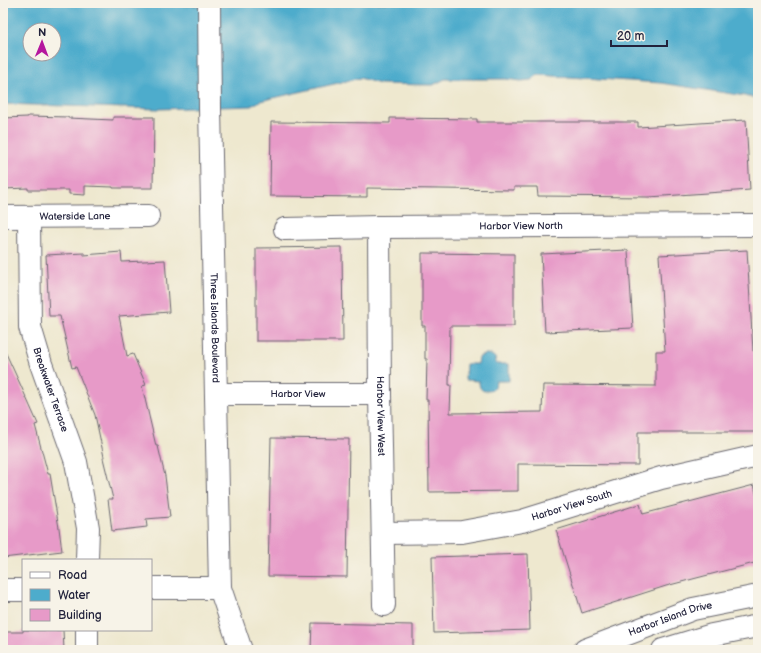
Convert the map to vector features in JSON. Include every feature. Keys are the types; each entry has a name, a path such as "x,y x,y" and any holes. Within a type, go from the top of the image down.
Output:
{"street":[{"name":"Three Islands Boulevard","path":"209,3 220,588 241,650"},
{"name":"Waterside Lane","path":"3,217 148,216"},
{"name":"Breakwater Terrace","path":"29,217 30,327 41,364 76,462 88,528 87,559"},
{"name":"Harbor View North","path":"285,230 379,227 758,225"},
{"name":"Harbor View West","path":"379,227 380,394 384,605"},
{"name":"Harbor View","path":"216,394 380,394"},
{"name":"Harbor View South","path":"383,533 462,532 522,521 661,478 758,456"},
{"path":"152,588 220,588"},
{"path":"3,590 22,590"},
{"name":"Harbor Island Drive","path":"585,650 693,609 758,596"},
{"path":"663,650 712,635 758,626"},
{"path":"87,631 87,650"}],"water":[{"path":"3,3 118,3 118,5 178,6 277,3 758,3 758,98 661,83 538,75 531,80 521,81 506,79 445,79 433,85 380,84 360,78 260,101 251,106 158,109 3,104"},
{"path":"486,354 494,356 496,364 509,364 509,381 496,381 495,388 488,391 481,389 479,381 465,380 466,364 478,364 479,357"}],"building":[{"path":"28,116 113,120 113,117 154,117 153,188 85,186 85,195 69,194 69,190 28,190 28,188 3,189 3,118"},
{"path":"390,118 477,119 477,122 638,122 638,127 746,120 750,190 649,197 538,196 537,187 514,187 514,190 367,188 367,197 270,196 271,122 390,123"},
{"path":"342,247 343,341 256,341 256,248"},
{"path":"628,250 633,328 545,332 541,254"},
{"path":"747,250 753,351 757,351 757,432 638,432 638,465 518,464 518,491 429,492 428,400 426,400 427,359 425,359 425,326 422,326 422,253 514,254 514,326 450,326 450,413 542,412 543,385 656,386 656,351 665,351 659,255"},
{"path":"121,252 122,262 165,260 169,312 119,316 127,356 133,354 146,385 142,386 156,446 158,446 165,476 170,517 146,519 147,527 112,531 108,499 113,499 95,415 76,367 72,368 60,316 49,316 46,255 84,253 84,255"},
{"path":"3,347 38,424 35,425 48,474 50,474 62,551 3,558"},
{"path":"271,438 349,439 347,577 268,576"},
{"path":"754,485 758,501 758,562 666,586 582,613 556,530 640,504 643,514"},
{"path":"528,554 530,630 434,633 432,557"},
{"path":"312,623 413,625 413,650 311,650"},
{"path":"63,631 64,650 4,650 4,632"}]}
